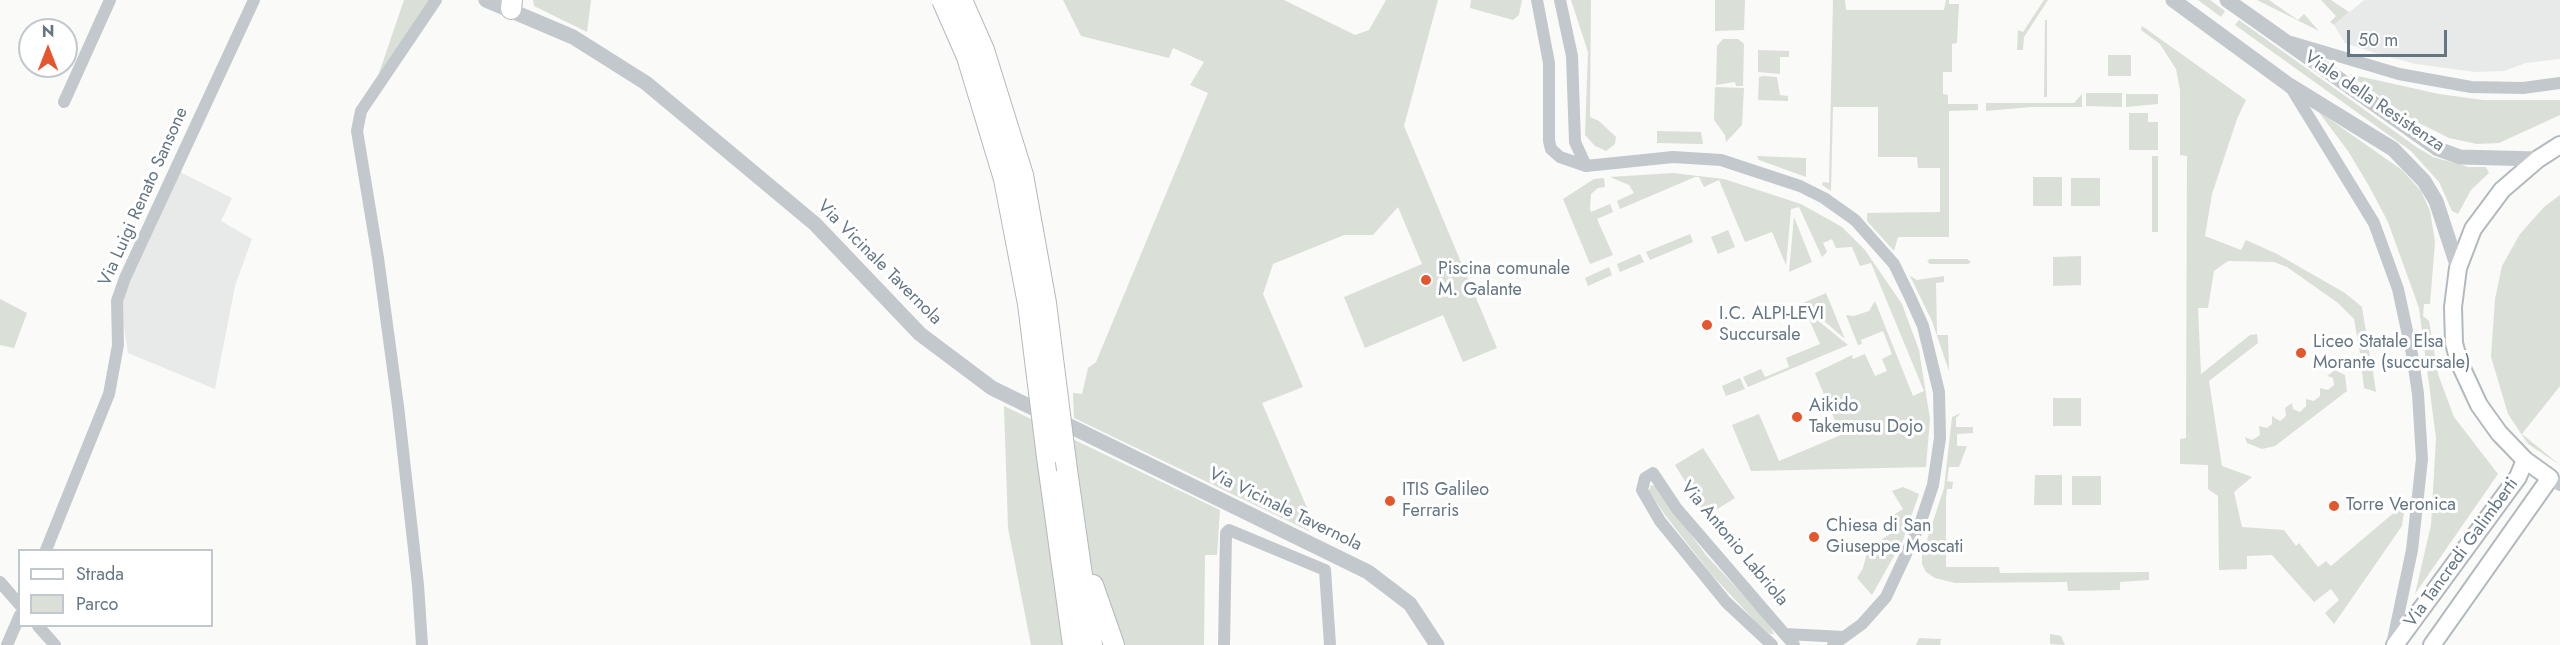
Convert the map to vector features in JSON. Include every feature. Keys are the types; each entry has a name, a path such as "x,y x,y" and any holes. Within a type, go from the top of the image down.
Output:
{"highway":[{"path":"942,0 967,57 1004,179 1028,304 1073,645"},
{"path":"962,0 984,50 1023,175 1046,303 1073,524 1092,645"},
{"path":"1073,524 1086,556 1097,602 1114,645"}],"main road":[{"name":"Viale della Resistenza","path":"2555,482 2525,460 2499,433 2479,405 2459,362 2453,317 2458,268 2473,229 2502,190 2538,159 2560,145"},
{"name":"Via Tancredi Galimberti","path":"2394,645 2518,477 2525,460"},
{"name":"Via Tancredi Galimberti","path":"2432,645 2555,482"}],"street":[{"path":"64,102 110,0"},
{"name":"Via Luigi Renato Sansone","path":"46,549 109,394 118,345 117,301 125,278 254,0"},
{"path":"422,645 418,585 396,394 378,258 357,130 361,111 436,0"},
{"name":"Via Vicinale Tavernola","path":"486,0 512,5 573,37 645,83 815,224 920,334 992,388 1368,572 1410,604 1437,645"},
{"path":"1537,0 1549,63 1549,141 1551,149 1560,157 1586,166 1673,157 1737,163 1824,198 1855,220 1894,264 1923,326 1932,355 1941,414 1938,462 1920,524 1895,581 1878,609 1844,641 1833,645"},
{"path":"1560,0 1572,56 1575,142 1586,166"},
{"name":"Viale della Resistenza","path":"2174,0 2289,85 2393,149 2424,181 2436,201 2458,268"},
{"name":"Viale della Resistenza","path":"2227,0 2438,149 2460,157 2538,159"},
{"name":"Viale della Resistenza","path":"2284,40 2398,74 2471,87 2523,88 2560,83"},
{"name":"Viale della Resistenza","path":"2289,85 2360,199 2388,257 2412,354 2422,432"},
{"name":"Via Tancredi Galimberti","path":"2394,645 2412,550 2422,459 2422,432"},
{"name":"Via Antonio Labriola","path":"1772,645 1726,602 1660,521 1642,490 1645,478 1653,473 1677,509 1794,645"},
{"path":"1224,645 1226,533 1229,530 1325,570 1330,645"},
{"path":"0,582 18,603"},
{"path":"7,645 18,620"},
{"path":"39,627 56,645"},
{"path":"1786,634 1844,641"}],"shaded area":[{"path":"2364,0 2560,0 2560,59 2526,63 2504,71 2476,72 2415,64 2375,53 2345,43 2334,25"},
{"path":"180,172 232,198 221,221 252,239 235,286 215,389 128,353 120,302"}],"green space":[{"path":"404,0 434,0 378,76"},
{"path":"533,0 591,0 587,32 534,6"},
{"path":"1063,0 1284,0 1355,35 1369,30 1386,0 1438,0 1404,126 1497,348 1463,362 1443,315 1365,348 1344,297 1422,264 1398,207 1373,235 1344,235 1273,264 1263,294 1303,387 1262,403 1314,524 1313,530 1309,531 1074,418 1073,393 1082,394 1088,368 1096,362 1208,93 1190,85 1204,62 1173,48 1169,58 1081,36"},
{"path":"1471,0 1522,0 1519,15 1513,20 1470,8"},
{"path":"1571,0 1591,0 1590,117 1599,121 1616,137 1615,144 1606,151 1595,146 1585,135 1588,52"},
{"path":"1715,0 1745,0 1744,30 1715,31"},
{"path":"1833,0 1845,0 1846,10 1944,10 1946,0 1949,0 1949,4 1959,4 1957,43 1952,44 1952,72 1943,72 1943,94 1948,95 1948,104 1978,104 1978,110 1949,111 1949,237 1898,237 1894,251 1867,221 1867,213 1940,212 1940,168 1918,168 1917,157 1878,157 1878,107 1833,107 1831,191 1822,185 1823,182 1829,183"},
{"path":"2044,0 2048,0 2024,37 2023,50 2017,50 2018,30 2023,32"},
{"path":"2198,0 2210,0 2225,11 2221,17"},
{"path":"2257,0 2269,0 2298,20 2304,14 2319,31"},
{"path":"2321,0 2331,0 2349,12 2334,25 2330,22 2336,16"},
{"path":"2045,20 2047,20 2047,97 2044,97"},
{"path":"2239,20 2415,146 2433,157 2469,167 2486,167 2489,173 2471,190 2458,214 2452,211 2439,182 2411,151 2235,25"},
{"path":"2142,26 2246,100 2237,119 2212,194 2205,236 2241,250 2246,240 2277,254 2345,293 2362,307 2370,357 2360,353 2354,319 2338,303 2287,267 2274,262 2228,261 2214,271 2208,308 2198,308 2201,374 2250,335 2257,334 2258,343 2209,381 2222,466 2252,477 2234,492 2242,527 2284,530 2296,546 2299,543 2318,567 2326,561 2331,566 2403,505 2405,506 2402,526 2334,624 2325,613 2339,600 2331,589 2314,602 2272,555 2247,556 2247,569 2219,570 2218,496 2208,489 2208,465 2180,464 2180,439 2186,438 2187,156 2180,155 2180,90 2176,69 2160,44 2141,30"},
{"path":"1723,39 1738,39 1744,44 1743,86 1736,86 1735,82 1716,85 1717,46"},
{"path":"1758,50 1789,51 1789,57 1780,57 1780,74 1758,72"},
{"path":"2108,55 2131,55 2131,76 2108,76"},
{"path":"2349,74 2439,94 2483,100 2560,100 2560,115 2499,143 2477,144 2449,138 2411,119"},
{"path":"1759,77 1777,77 1780,95 1788,96 1788,101 1758,100"},
{"path":"1715,87 1744,88 1742,125 1726,142 1725,135 1714,120"},
{"path":"2086,93 2122,93 2122,107 2086,106"},
{"path":"2082,94 2082,107 2031,107 1986,111 1986,103 2074,103"},
{"path":"2126,94 2158,94 2158,104 2126,107"},
{"path":"2318,111 2402,170 2421,191 2430,211 2435,242 2430,304 2424,304 2423,316 2429,321 2438,374 2454,417 2498,474 2415,594 2431,525 2436,438 2419,308 2388,222 2348,151"},
{"path":"2129,113 2148,113 2148,122 2158,122 2158,150 2129,150"},
{"path":"1657,131 1701,132 1703,144 1657,143"},
{"path":"1757,156 1806,158 1806,177 1759,160"},
{"path":"2152,156 2158,156 2158,232 2152,232"},
{"path":"1673,173 1724,179 1801,204 1842,227 1865,250 1902,304 1919,350 1930,419 1926,467 1751,471 1732,425 1759,414 1779,461 1841,435 1815,373 1852,355 1853,359 1865,354 1875,376 1887,371 1882,359 1892,354 1883,331 1861,340 1862,344 1858,345 1846,315 1854,316 1869,311 1875,301 1913,396 1924,391 1871,263 1860,266 1852,247 1836,248 1832,239 1823,243 1827,252 1822,257 1799,207 1791,209 1786,265 1772,232 1745,242 1719,180 1704,187 1699,177 1695,177 1620,209 1617,201 1634,193 1629,185 1610,177"},
{"path":"2033,177 2062,177 2062,206 2033,206"},
{"path":"1604,178 1605,187 1598,188 1591,194 1590,208 1591,212 1610,204 1613,212 1597,219 1613,255 1590,264 1563,199 1594,179"},
{"path":"2071,178 2100,178 2100,206 2071,206"},
{"path":"2560,195 2560,386 2522,434 2560,465 2528,444 2508,414 2491,357 2495,299 2502,266 2520,234 2544,207"},
{"path":"1794,217 1812,262 1789,272"},
{"path":"1728,230 1735,247 1718,254 1711,237"},
{"path":"1690,234 1693,242 1650,260 1646,252"},
{"path":"1640,254 1644,262 1620,272 1617,264"},
{"path":"2081,256 2081,285 2053,286 2053,257"},
{"path":"1930,259 1967,259 1971,262 1968,264 1930,264 1927,261"},
{"path":"1609,267 1612,275 1588,286 1585,278"},
{"path":"1910,276 1917,280 1944,276 1944,282 1936,283 1937,335 1948,335 1949,371 1932,321"},
{"path":"1826,293 1845,339 1803,303"},
{"path":"0,299 27,313 14,348 0,345"},
{"path":"1805,310 1848,345 1748,387 1743,377 1761,369 1765,377 1789,367 1786,358 1820,344"},
{"path":"2372,365 2376,392 2364,388 2362,371"},
{"path":"2335,370 2345,375 2347,391 2275,446 2262,449 2247,443 2245,437 2252,440 2260,435 2259,426 2267,428 2272,424 2272,416 2280,421 2286,416 2285,408 2292,403 2293,409 2300,412 2306,406 2306,399 2314,401 2320,396 2320,388 2328,390 2334,385 2333,378 2327,376"},
{"path":"1740,378 1745,389 1726,396 1722,386"},
{"path":"2053,398 2081,398 2081,426 2053,426"},
{"path":"1004,406 1220,510 1217,555 1205,555 1204,645 1031,645 1008,528"},
{"path":"1961,413 1956,418 1956,427 1973,427 1973,433 1957,434 1957,446 1967,446 1959,467 1949,467 1947,481 1953,482 1952,489 1947,489 1946,499 1946,567 1999,567 2000,573 2149,572 2149,580 2120,582 2120,590 2068,591 2067,582 1955,583 1935,578 1926,572 1922,564 1922,555 1944,488 1952,417"},
{"path":"1703,448 1735,498 1706,516 1675,465"},
{"path":"2035,475 2062,475 2062,505 2034,505"},
{"path":"2072,476 2101,476 2101,505 2072,505"},
{"path":"1651,485 1655,486 1706,555 1769,623 1774,634 1770,634 1756,622 1712,575 1665,515 1649,491"},
{"path":"1903,487 1919,494 1903,540 1872,595 1857,578 1863,568 1867,553 1883,543 1882,539 1890,534 1881,523 1903,509 1892,491"},
{"path":"2050,634 2061,636 2065,645 2050,644"},
{"path":"1919,638 1941,639 1940,645 1916,645"}],"place":[{"name":"Piscina comunale M. Galante","path":"1426,280"},
{"name":"I.C. ALPI-LEVI Succursale","path":"1707,325"},
{"name":"Liceo Statale Elsa Morante (succursale)","path":"2301,353"},
{"name":"Aikido Takemusu Dojo","path":"1797,417"},
{"name":"ITIS Galileo Ferraris","path":"1390,501"},
{"name":"Torre Veronica","path":"2334,506"},
{"name":"Chiesa di San Giuseppe Moscati","path":"1814,537"}]}
